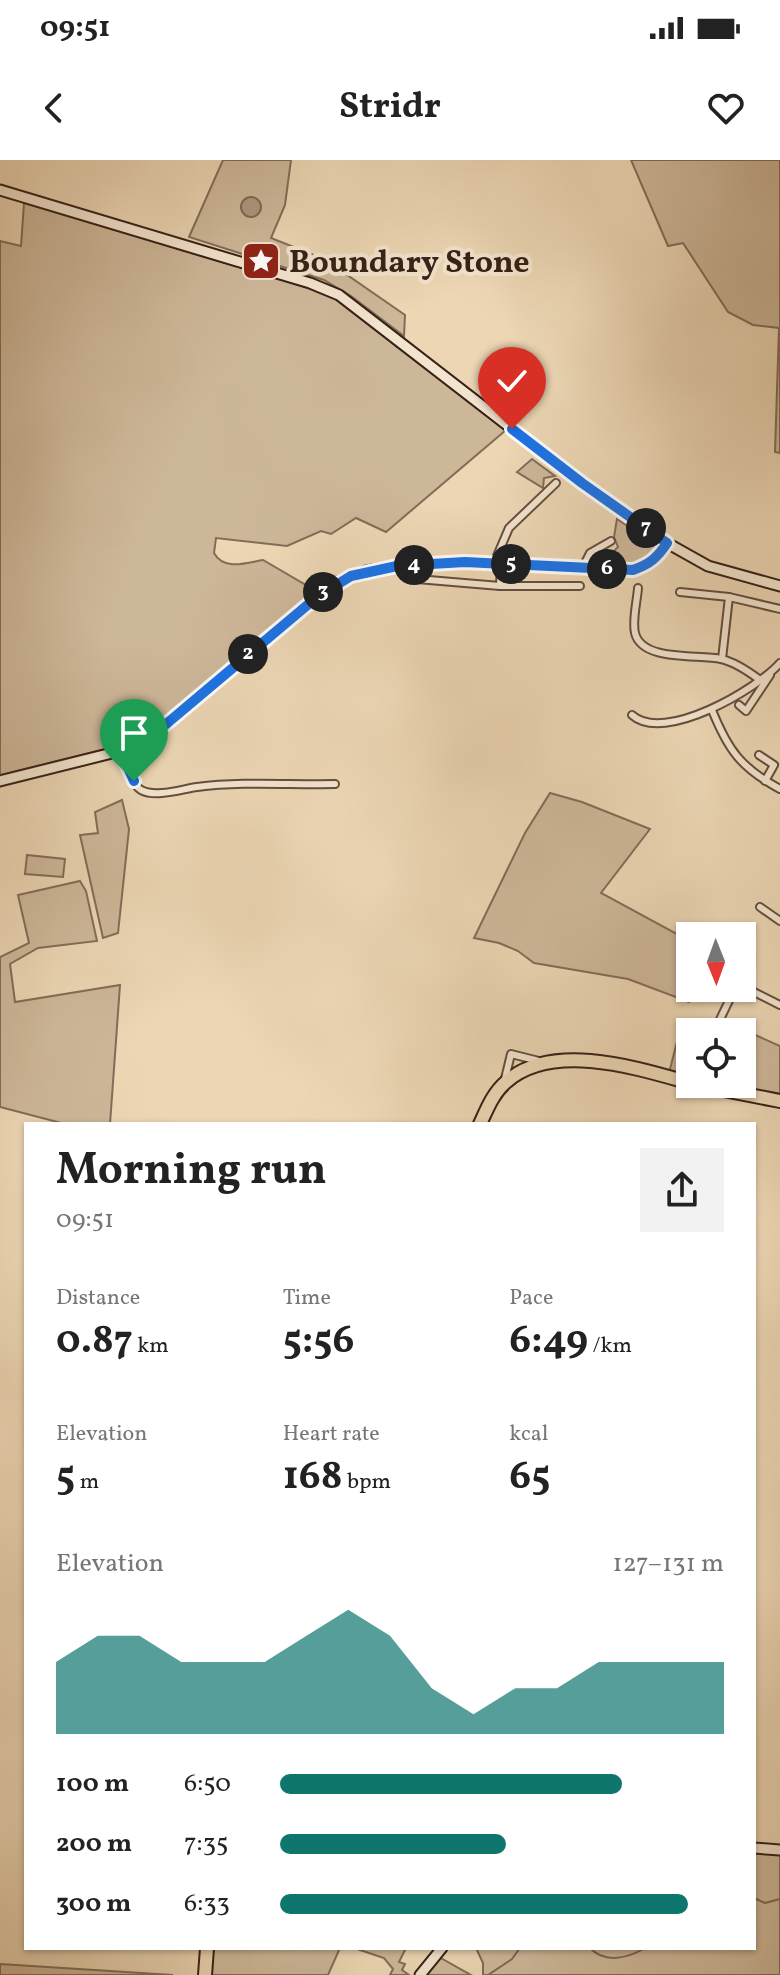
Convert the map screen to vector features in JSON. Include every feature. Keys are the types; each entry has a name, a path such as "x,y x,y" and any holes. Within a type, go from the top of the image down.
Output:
{"highway":[{"path":"481,1122 504,1083 543,1062 565,1060 601,1064 676,1080"},
{"path":"756,1096 780,1101"},
{"path":"205,1975 207,1950"}],"main road":[{"path":"0,190 310,283 339,295 582,483 667,543 708,566 780,586"},
{"path":"0,781 132,748 165,725 338,582 366,571 397,566 498,563 633,570 648,565 667,543"},
{"path":"756,1848 780,1850"},
{"path":"420,1975 440,1950"}],"street":[{"path":"500,586 498,563 509,528 556,483"},
{"path":"583,567 590,553 611,541"},
{"path":"417,579 500,586 580,586"},
{"path":"638,588 635,634 641,645 655,652 722,659 760,680"},
{"path":"680,592 729,597 780,609"},
{"path":"722,659 729,597"},
{"path":"739,705 746,711 780,663"},
{"path":"632,715 644,721 685,719 712,710 771,673"},
{"path":"712,710 724,742 740,762 780,789"},
{"path":"121,752 134,781 139,789 145,791 162,792 224,784 335,784"},
{"path":"759,755 774,765 765,781"},
{"path":"760,907 780,921"},
{"path":"756,993 780,1005"},
{"path":"504,1083 511,1054 543,1062"}],"shaded area":[{"path":"223,160 291,160 285,205 271,238 324,259 405,315 404,336 324,280 189,237"},
{"path":"631,160 780,160 780,453 775,452 779,328 753,325 728,312 683,243 668,246"},
{"path":"251,197 258,200 261,207 258,214 251,217 244,214 241,207 244,200"},
{"path":"24,203 319,291 341,301 506,430 386,532 356,518 331,534 321,531 287,546 216,538 214,553 223,562 236,564 263,560 316,591 163,720 130,743 0,775 0,241 21,246"},
{"path":"532,459 555,476 544,478 543,488 517,472"},
{"path":"617,519 653,543 656,551 634,564 591,562 590,559 599,552 611,554 618,547 614,537"},
{"path":"550,793 650,829 601,893 676,933 676,997 628,979 534,963 518,951 499,943 474,938 525,833"},
{"path":"122,800 129,829 118,933 103,938 80,835 98,833 95,812"},
{"path":"27,855 65,859 63,877 25,874"},
{"path":"80,881 86,891 97,941 38,948 10,964 15,1002 120,985 110,1122 57,1122 0,1107 0,957 29,943 18,895"},
{"path":"756,1035 780,1046 780,1096 756,1092"},
{"path":"676,1046 676,1075 669,1073"},
{"path":"756,1851 780,1853 780,1975 483,1975 483,1963 477,1950 756,1950"},
{"path":"213,1950 339,1950 328,1975 212,1975"},
{"path":"360,1950 405,1950 399,1962 405,1964 402,1970 409,1975 390,1975 393,1969 384,1958"},
{"path":"439,1957 471,1975 425,1975"},
{"path":"0,1964 173,1975 0,1975"}],"waterway":[{"path":"756,1899 765,1903 780,1899"},
{"path":"488,1975 512,1959 519,1950"},
{"path":"592,1950 610,1958 640,1950"}],"place":[{"name":"Boundary Stone","path":"261,261"}],"route":[{"path":"134,781 121,752 165,725 333,584 351,576 397,566 465,562 633,570 648,565 659,555 667,543 512,429"}]}
